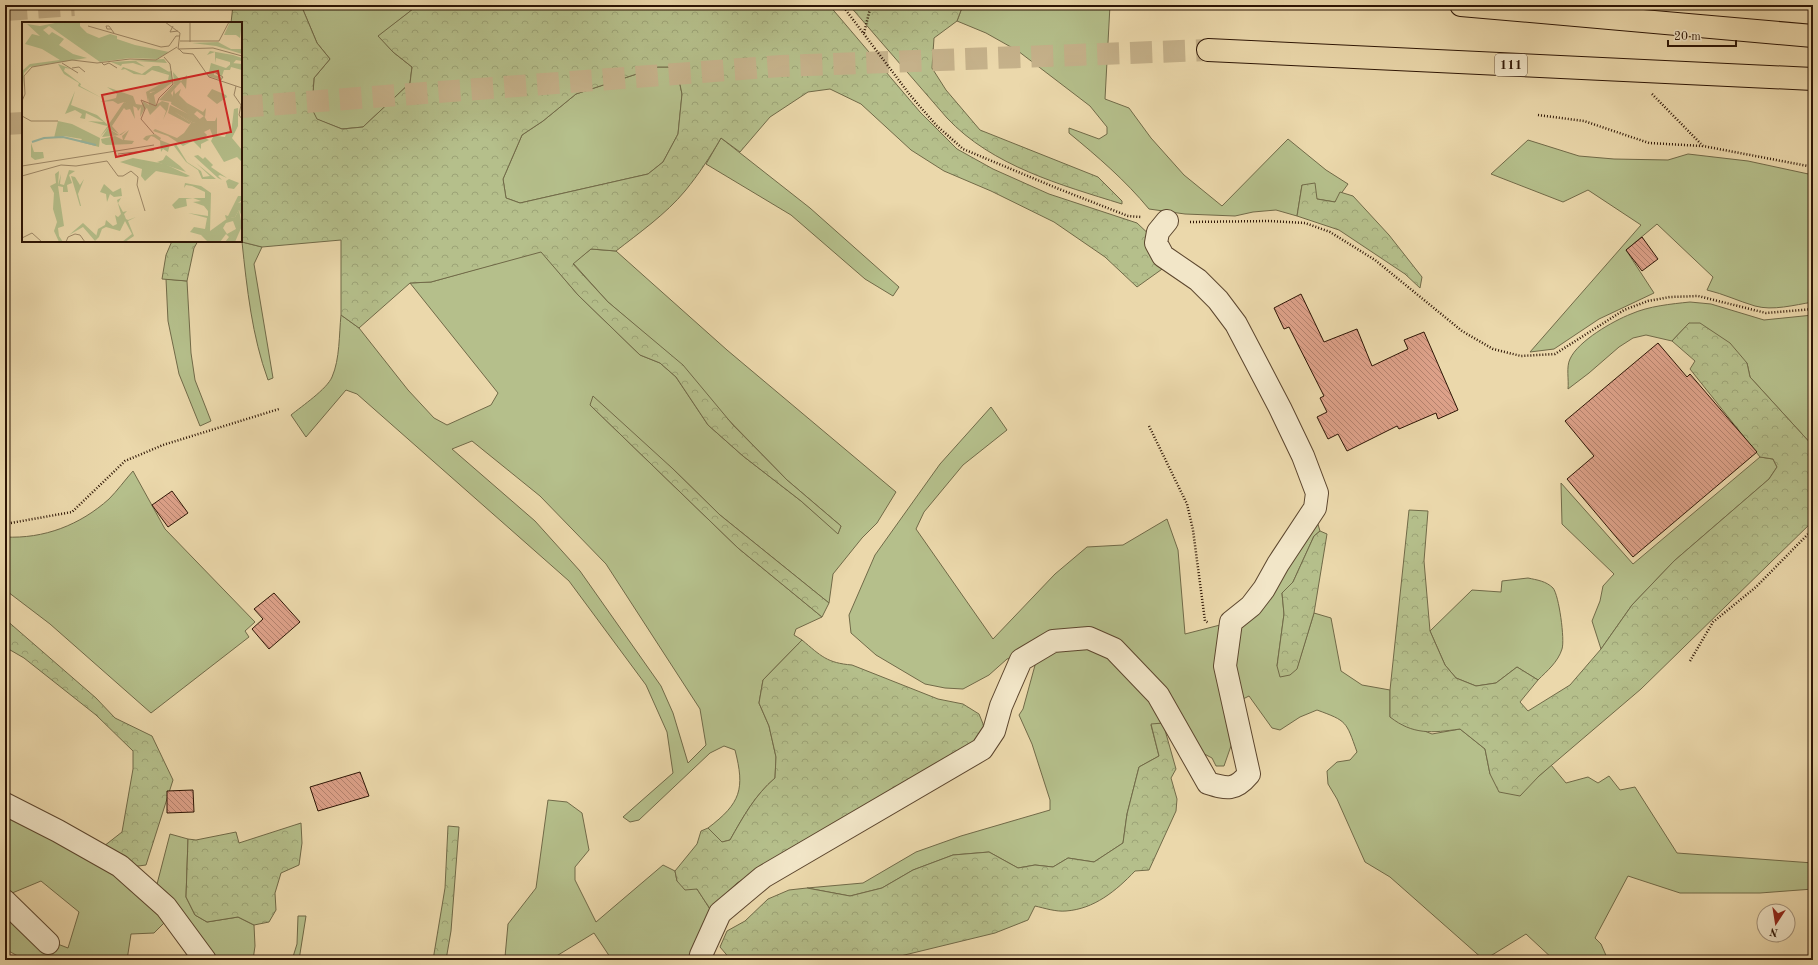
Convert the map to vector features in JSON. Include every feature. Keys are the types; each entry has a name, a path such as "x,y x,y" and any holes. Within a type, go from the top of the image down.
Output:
{"highway":[{"path":"1461,5 1813,36"},
{"name":"111","path":"1208,50 1813,79"}],"street":[{"path":"700,960 720,913 763,877 982,749 994,731 1001,706 1021,660 1053,641 1089,638 1114,649 1158,695 1208,783 1223,788 1240,785 1249,774 1225,666 1231,622 1251,606 1264,589 1278,564 1315,508 1317,493 1303,456 1287,422 1236,324 1218,300 1198,280 1163,256 1156,243 1158,232 1168,221"},
{"path":"6,806 58,831 120,866 166,907 206,960"},
{"path":"5,901 48,943"}],"path":[{"path":"842,5 910,95 936,125 963,149 998,165 1128,216 1178,222 1269,221 1305,223 1330,232 1375,260 1462,331 1493,349 1521,356 1555,354 1624,310 1648,301 1670,297 1698,296 1766,313 1813,309"},
{"path":"864,33 871,5"},
{"path":"1648,90 1703,146"},
{"path":"1538,116 1584,121 1649,143 1703,146 1813,167"},
{"path":"5,524 72,512 125,461 163,445 279,410"},
{"path":"1149,426 1187,504 1193,530 1205,621 1216,628 1231,622"},
{"path":"1690,661 1713,622 1756,587 1813,529"},
{"path":"1807,960 1813,951"}],"green space":[{"path":"233,5 301,5 317,43 330,59 314,78 312,109 317,119 342,129 363,127 410,83 412,67 393,52 378,36 413,9 414,5 829,5 920,112 957,149 993,169 1049,194 1137,223 1153,238 1172,262 1137,287 1105,257 1054,222 991,191 944,171 911,150 861,104 830,89 808,92 770,117 740,152 721,138 690,185 661,215 616,251 591,249 573,264 608,302 683,365 733,425 787,480 841,526 838,534 801,501 743,456 708,425 676,377 660,363 640,355 578,295 541,252 431,282 410,283 359,328 341,315 341,240 262,247 242,242 242,22 231,22","holes":["658,67 668,67 678,75 682,94 678,134 663,162 648,174 520,203 506,198 503,179 522,135 543,121 576,94"]},
{"path":"301,5 414,5 413,9 379,36 393,52 412,67 410,83 363,127 342,129 316,119 312,109 314,78 330,59 317,43"},
{"path":"849,5 963,5 957,21 934,38 932,68 946,90 980,130 1098,177 1122,201 1122,204 1028,172 985,149 965,135 947,118"},
{"path":"963,5 1110,5 1105,99 1129,108 1151,138 1184,175 1222,206 1288,139 1326,170 1348,184 1335,202 1317,199 1302,185 1297,216 1276,210 1253,212 1235,216 1185,214 1149,209 1140,198 1101,160 1069,133 1069,128 1099,139 1107,134 1107,127 1090,106 1018,51 986,33 957,21"},
{"path":"658,67 668,67 678,75 682,94 678,134 663,162 648,174 520,203 506,198 503,179 522,135 543,121 576,94"},
{"path":"721,138 810,208 899,287 893,296 865,279 791,215 706,164"},
{"path":"1528,140 1579,156 1614,159 1668,160 1688,154 1748,161 1813,175 1813,302 1769,308 1755,306 1707,290 1713,277 1657,224 1626,250 1654,293 1599,319 1554,349 1530,352 1641,225 1588,190 1563,202 1491,174"},
{"path":"1315,183 1317,199 1335,202 1340,192 1353,196 1389,235 1422,277 1420,288 1405,274 1339,230 1297,216 1302,185"},
{"path":"172,242 197,242 194,248 187,281 162,279 166,255"},
{"path":"242,242 262,247 254,264 273,378 268,380 262,363 254,329 248,295"},
{"path":"591,249 616,251 727,350 896,492 877,523 862,538 833,574 829,603 720,515 672,468 590,405 738,548 822,617 796,629 794,635 802,640 763,680 759,703 769,726 776,757 775,778 755,799 730,840 722,842 708,828 728,811 734,803 740,785 740,775 735,750 724,746 710,753 639,820 630,822 623,817 673,773 667,732 646,685 569,581 357,394 346,390 306,437 291,415 320,392 332,377 338,354 341,315 359,328 408,390 434,418 447,425 491,405 498,393 410,283 431,282 541,251 578,295 640,355 660,363 676,377 708,425 743,456 801,501 838,533 841,526 787,480 643,332 608,302 573,263","holes":["472,441 540,496 606,564 700,709 706,745 688,763 673,713 661,686 580,571 535,521 452,449"]},
{"path":"166,279 187,281 191,353 195,380 211,421 200,426 179,374 168,321"},
{"path":"1690,302 1711,304 1764,320 1813,315 1813,446 1750,377 1747,363 1689,323 1672,341 1646,335 1633,338 1619,347 1568,389 1568,370 1570,359 1580,345 1597,332 1615,321 1638,311"},
{"path":"1689,323 1700,323 1730,343 1747,363 1750,377 1813,446 1813,521 1641,689 1539,776 1520,796 1499,792 1490,774 1485,749 1460,729 1432,732 1415,730 1398,723 1390,717 1390,690 1409,510 1428,511 1424,561 1430,631 1445,665 1456,678 1476,686 1496,683 1517,667 1538,680 1520,702 1528,711 1570,685 1601,649 1632,605 1674,561 1769,479 1777,467 1773,459 1760,457 1690,369 1695,361 1672,341"},
{"path":"593,396 672,468 720,515 829,603 822,617 738,548 590,405"},
{"path":"991,407 1007,430 963,465 924,512 916,529 993,639 1055,574 1087,547 1123,545 1167,519 1178,550 1185,634 1220,625 1317,521 1320,531 1314,536 1293,582 1282,593 1284,614 1277,666 1297,668 1314,613 1331,618 1341,671 1362,685 1390,690 1390,717 1432,734 1460,729 1485,749 1490,774 1539,776 1551,765 1566,783 1588,777 1598,783 1609,776 1620,790 1635,787 1677,853 1813,863 1813,889 1760,893 1680,893 1628,876 1595,938 1601,944 1608,960 1554,960 1526,934 1484,960 1390,877 1365,862 1337,799 1328,784 1327,771 1337,762 1350,760 1357,752 1347,728 1340,720 1334,717 1317,710 1300,717 1280,730 1272,728 1249,696 1241,700 1232,743 1224,766 1216,766 1212,758 1193,748 1114,641 1027,651 1007,659 989,675 963,689 945,688 925,684 876,655 851,633 849,615 875,555 940,464"},
{"path":"1760,457 1773,459 1777,467 1769,479 1674,561 1632,605 1601,649 1592,621 1600,601 1603,586 1614,574 1562,524 1561,483 1633,564"},
{"path":"133,471 165,529 255,622 245,631 249,637 151,713 50,624 8,592 5,586 5,537 34,536 74,523 98,508 109,499"},
{"path":"1320,531 1327,534 1314,613 1297,669 1290,675 1280,677 1277,666 1284,614 1282,593 1293,582 1314,536"},
{"path":"1528,578 1547,584 1553,588 1555,592 1561,618 1563,644 1560,654 1555,662 1538,680 1517,667 1496,683 1476,686 1456,678 1445,665 1430,631 1472,590 1501,592 1502,581"},
{"path":"5,619 96,698 115,718 152,736 173,780 146,865 131,867 99,850 122,832 133,769 133,751 96,715 24,658 5,647"},
{"path":"802,640 825,658 830,660 852,665 938,699 963,704 979,714 988,736 737,883 710,909 697,889 685,890 677,881 675,871 697,844 701,831 708,828 722,842 730,840 755,799 775,778 776,757 769,726 759,703 763,680"},
{"path":"1081,641 1138,678 1163,723 1151,725 1159,756 1139,767 1127,814 1123,843 1094,862 1068,858 1053,867 1035,865 1018,868 989,852 953,855 913,870 882,888 850,896 807,888 863,883 916,852 961,836 1050,810 1050,800 1032,744 1019,715 1023,709 1037,658"},
{"path":"1163,723 1176,769 1171,778 1177,799 1176,811 1149,870 1135,871 1112,892 1095,903 1076,910 1066,911 1035,906 1028,920 995,933 884,960 731,960 720,947 727,931 745,921 768,899 789,890 807,888 850,896 882,888 913,870 953,855 989,852 1018,868 1035,865 1053,867 1068,858 1094,862 1123,843 1127,814 1139,767 1159,756 1151,724"},
{"path":"548,800 567,802 582,813 589,850 575,867 575,880 596,922 663,865 675,871 677,881 697,889 710,909 690,960 612,960 594,933 550,960 493,960 496,956 505,957 508,924 536,888"},
{"path":"5,814 118,872 166,921 154,933 131,934 127,960 25,960 5,949 5,909 55,943 68,948 79,912 41,881 5,896"},
{"path":"301,823 302,843 299,865 281,873 275,893 276,910 269,922 254,925 238,917 207,922 195,915 186,897 188,839 196,840 236,832 239,843"},
{"path":"448,826 459,827 451,931 446,960 433,960 445,888"},
{"path":"170,834 188,839 186,897 195,915 207,922 238,917 254,925 255,946 253,960 215,960 156,888"},
{"path":"298,916 306,916 299,960 292,960 297,944"}],"building":[{"path":"1642,237 1658,259 1642,271 1626,250"},
{"path":"1301,294 1324,342 1357,329 1372,366 1408,349 1404,340 1424,332 1458,410 1438,419 1436,413 1399,429 1397,426 1347,451 1338,434 1328,439 1317,417 1327,412 1320,398 1324,396 1289,327 1284,329 1274,308"},
{"path":"1658,343 1687,377 1690,374 1757,452 1633,557 1567,479 1594,456 1565,421"},
{"path":"172,491 188,513 168,527 152,505"},
{"path":"274,593 300,622 269,649 252,629 263,619 254,609"},
{"path":"360,772 369,796 318,811 310,787"},
{"path":"193,790 194,812 167,813 167,791"}],"tunnel":[{"path":"5,10 74,5"},
{"path":"242,107 781,66 1208,50"},
{"path":"5,124 22,123"}]}
